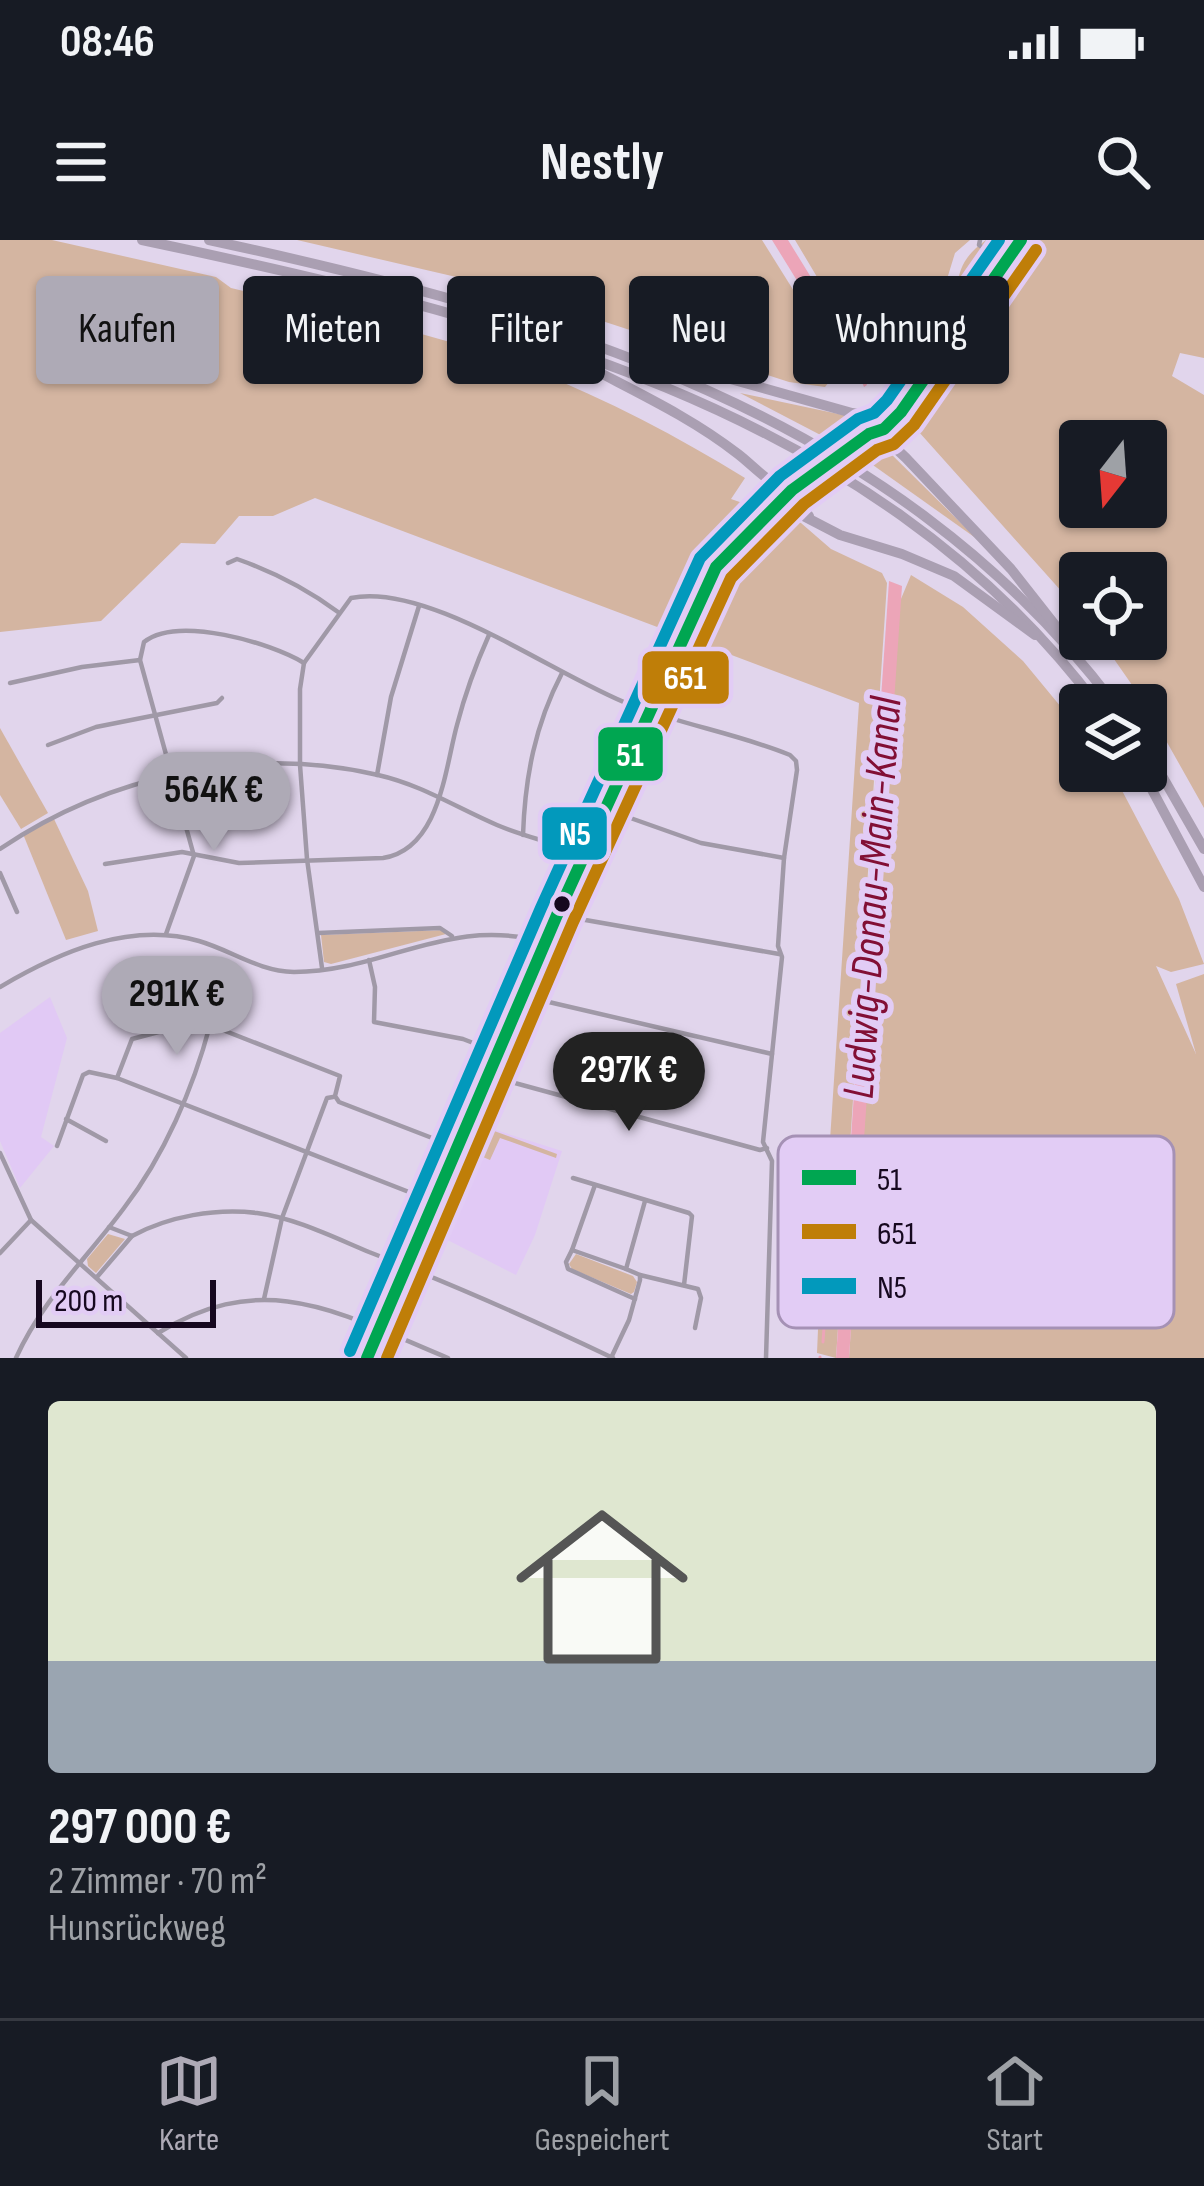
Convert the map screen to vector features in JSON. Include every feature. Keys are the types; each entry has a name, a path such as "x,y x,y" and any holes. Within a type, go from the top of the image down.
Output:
{"highway":[{"path":"142,240 349,286 447,313"},
{"path":"208,240 447,297"},
{"path":"605,346 852,413 894,413 891,436 907,458"},
{"path":"605,347 753,410 872,477 970,550 1059,638"},
{"path":"605,364 694,398 832,469 940,544 1043,640 1080,684"},
{"path":"605,374 717,439 780,488 797,487 799,503 811,518"},
{"path":"852,413 862,422 865,437 887,440 907,458 1059,626"},
{"path":"762,475 773,489 771,501"},
{"path":"766,518 787,509 840,535 955,576 1043,640"},
{"path":"1079,660 1098,684"},
{"path":"1167,785 1204,849"},
{"path":"1153,792 1204,887"}],"main road":[{"path":"367,1358 557,915 716,567 737,534 771,501 848,450 907,400 1021,240"},
{"path":"716,567 797,487"}],"street":[{"path":"980,240 979,245 1004,263"},
{"path":"228,563 237,560 266,570 338,612"},
{"path":"322,968 300,765 300,689 304,663 351,598 370,595 419,606 648,711 761,745 796,761 763,1142 772,1161 766,1358"},
{"path":"377,775 391,697 419,606"},
{"path":"166,934 194,856 140,660 144,642 154,635 210,634 267,645 304,663"},
{"path":"105,864 182,852 239,863 395,856 405,850 442,796 464,699 489,635"},
{"path":"10,683 140,660"},
{"path":"523,835 530,761 548,699 562,673"},
{"path":"48,745 96,727 217,703 222,698"},
{"path":"0,849 77,804 170,774 232,766 300,765 377,775 442,796 523,835 584,855"},
{"path":"604,809 700,843 784,858"},
{"path":"0,873 17,913"},
{"path":"557,915 779,954"},
{"path":"317,933 440,928 452,936"},
{"path":"0,987 75,948 166,934 204,942 247,963 272,969 322,968 452,936 502,934 546,943"},
{"path":"369,958 375,987 374,1022 463,1039 499,1053"},
{"path":"523,996 772,1054"},
{"path":"117,1078 132,1039 185,1025 210,1025 340,1076 334,1096"},
{"path":"16,1358 48,1300 110,1228 155,1161 210,1025"},
{"path":"57,1146 85,1072 117,1078 435,1202"},
{"path":"489,1076 760,1150 767,1148"},
{"path":"334,1096 458,1148"},
{"path":"264,1299 281,1218 327,1099 334,1096"},
{"path":"66,1120 106,1141"},
{"path":"0,1153 32,1220 186,1358"},
{"path":"573,1178 692,1216 683,1285"},
{"path":"595,1186 568,1269 635,1299"},
{"path":"626,1269 645,1201"},
{"path":"95,1278 132,1236 154,1226 202,1214 243,1212 281,1218 407,1266 612,1358 640,1275"},
{"path":"0,1253 32,1220"},
{"path":"110,1228 132,1236"},
{"path":"572,1250 701,1293 695,1328"},
{"path":"158,1333 206,1307 264,1299 304,1303 448,1358"}],"shaded area":[{"path":"0,240 52,240 212,276 36,276 36,384 219,384 219,279 243,291 243,384 423,384 423,334 447,342 447,384 565,384 668,433 745,478 731,499 801,523 831,549 882,573 887,583 851,1136 830,1136 859,703 315,498 273,516 239,516 215,544 181,543 101,621 0,632"},
{"path":"297,240 762,240 793,290 793,383 769,375 769,276 629,276 629,330 605,322 605,276 452,276"},
{"path":"795,240 970,240 955,253 948,276 816,276"},
{"path":"986,240 1017,240 990,276 959,276 974,250"},
{"path":"1033,240 1204,240 1204,358 1180,353 1172,376 1204,395 1204,808 1167,742 1167,684 1131,684 1115,660 1167,660 1167,552 1059,552 1059,589 910,422 936,384 1009,384 1009,276"},
{"path":"740,393 848,416 852,425 834,442"},
{"path":"881,444 977,539 863,458"},
{"path":"911,575 963,607 1023,661 1059,705 1059,792 1123,792 1179,899 1204,964 1171,972 1156,966 1196,1054 1176,984 1204,974 1204,1358 849,1358 851,1328 1174,1328 1174,1136 863,1136 898,606"},
{"path":"0,728 48,813 21,829 0,795"},
{"path":"54,819 88,891 98,931 66,940 23,834"},
{"path":"445,930 446,934 324,962 321,935"},
{"path":"50,997 67,1038 41,1137 54,1146 20,1188 0,1141 0,1033"},
{"path":"483,1126 562,1151 535,1235 516,1275 428,1230 473,1133"},
{"path":"486,1128 557,1154 556,1158 500,1138 490,1160 476,1154 474,1140 480,1140"},
{"path":"108,1234 125,1239 96,1273 87,1259"},
{"path":"576,1254 633,1276 637,1282 634,1292 572,1269 569,1264"},
{"path":"818,1328 838,1328 836,1358 817,1353"}],"water":[{"path":"772,240 788,240 810,276 794,276"},
{"name":"Ludwig-Donau-Main-Kanal","path":"889,581 902,586 864,1136 851,1136"},
{"path":"838,1328 851,1328 849,1358 836,1358"}],"waterway":[{"path":"823,1342 824,1328"}],"transit line":[{"name":"N5","path":"350,1351 541,908 700,558 780,476 887,400 999,240"},
{"name":"51","path":"367,1358 557,915 716,567 792,490 869,434 884,429 901,412 1021,240"},
{"name":"651","path":"387,1358 573,922 731,578 804,504 877,450 894,444 914,425 1036,250"}]}
